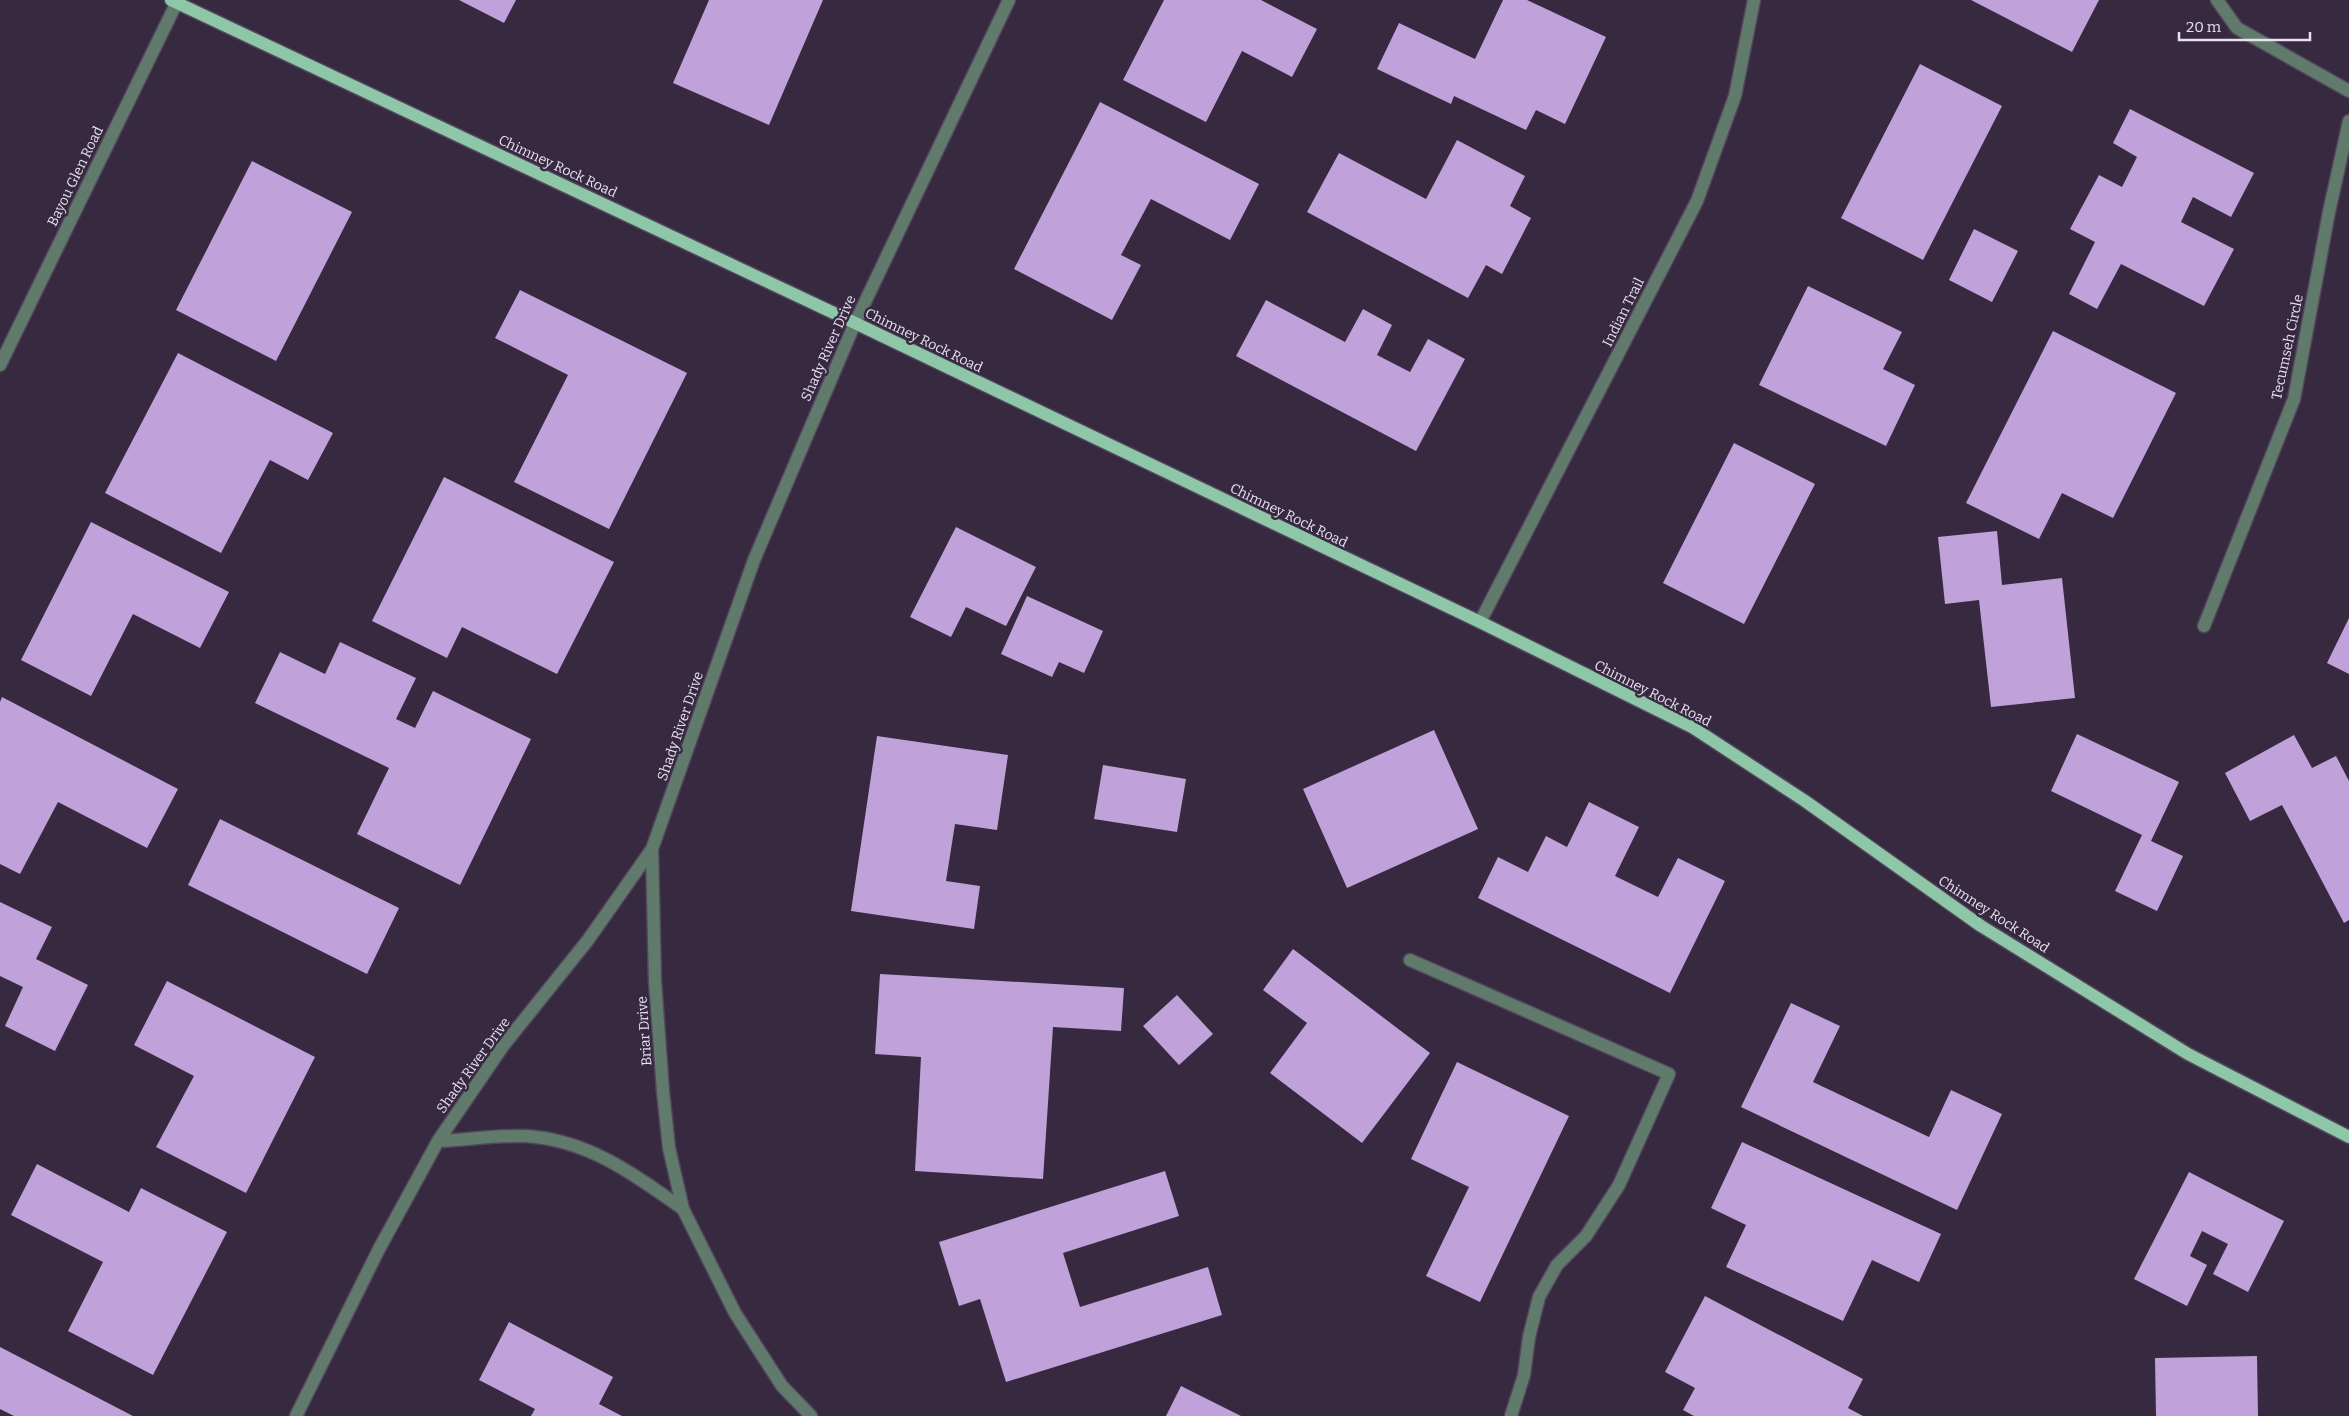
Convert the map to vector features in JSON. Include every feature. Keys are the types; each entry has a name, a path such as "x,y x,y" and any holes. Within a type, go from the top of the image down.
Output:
{"main road":[{"name":"Chimney Rock Road","path":"175,1 1480,622 1692,727 1805,801 1981,926 2188,1054 2349,1137"}],"street":[{"name":"Shady River Drive","path":"296,1416 379,1249 438,1141 503,1046 588,940 652,849 754,560 855,323 1009,0"},
{"name":"Indian Trail","path":"1480,622 1697,201 1735,96 1754,0"},
{"path":"2216,0 2237,28 2349,91"},
{"name":"Bayou Glen Road","path":"0,365 175,1"},
{"name":"Tecumseh Circle","path":"2204,626 2294,399 2329,212 2349,121"},
{"name":"Briar Drive","path":"652,849 655,966 662,1073 669,1148 684,1209 735,1314 782,1386 811,1416"},
{"path":"1410,960 1669,1074 1619,1185 1586,1236 1557,1265 1539,1297 1529,1337 1524,1375 1512,1416"},
{"name":"Briar Drive","path":"438,1141 526,1136 579,1146 623,1166 684,1209"}],"building":[{"path":"459,0 516,0 504,23"},
{"path":"709,0 823,0 769,125 673,83"},
{"path":"1164,0 1261,0 1317,29 1292,77 1242,51 1206,122 1123,80"},
{"path":"1503,0 1527,0 1606,37 1565,124 1536,110 1526,130 1454,96 1451,104 1377,69 1399,23 1475,59"},
{"path":"1971,0 2099,0 2072,52"},
{"path":"1920,64 2002,106 1923,260 1841,218"},
{"path":"1100,102 1259,184 1230,240 1151,199 1121,255 1141,265 1112,320 1014,269"},
{"path":"2130,109 2254,173 2231,217 2193,197 2181,222 2234,249 2204,306 2121,264 2097,309 2069,294 2095,242 2070,229 2099,175 2122,187 2137,157 2113,143"},
{"path":"1457,140 1525,176 1510,206 1531,218 1502,274 1486,265 1468,298 1307,212 1339,153 1426,199"},
{"path":"252,161 352,212 276,361 176,310"},
{"path":"1974,229 2018,251 1992,302 1949,280"},
{"path":"1808,286 1902,332 1883,369 1915,385 1886,446 1759,385"},
{"path":"520,290 687,373 609,529 514,482 568,375 495,338"},
{"path":"1266,300 1345,342 1363,309 1392,325 1377,355 1410,372 1428,339 1465,359 1416,451 1236,356"},
{"path":"2053,331 2176,393 2113,518 2062,493 2039,539 1966,503"},
{"path":"178,353 333,433 308,480 270,460 221,553 105,493"},
{"path":"1734,443 1815,484 1744,624 1663,583"},
{"path":"444,477 614,562 557,674 462,627 447,658 372,621"},
{"path":"91,522 229,592 200,648 133,614 91,696 21,660"},
{"path":"956,527 1036,567 1006,626 966,607 951,637 910,617"},
{"path":"1997,531 2002,585 2062,578 2075,698 1991,707 1979,600 1945,604 1938,537"},
{"path":"1027,596 1103,631 1084,673 1059,662 1052,677 1001,654"},
{"path":"2349,618 2349,674 2327,663"},
{"path":"340,642 416,678 396,719 415,728 433,691 531,739 460,885 357,834 389,768 255,703 280,652 325,674"},
{"path":"2,697 178,789 147,848 58,802 20,874 0,864 0,702"},
{"path":"1434,730 1478,829 1347,888 1303,789"},
{"path":"2077,734 2179,782 2151,841 2183,856 2157,911 2115,891 2142,835 2051,791"},
{"path":"2294,735 2312,768 2336,756 2349,781 2349,920 2344,923 2282,805 2250,821 2225,773"},
{"path":"877,736 1008,755 997,830 955,824 946,881 980,886 974,929 851,911"},
{"path":"1103,765 1186,779 1177,832 1094,819"},
{"path":"1589,802 1639,827 1615,876 1658,897 1678,858 1725,881 1670,993 1478,898 1498,857 1528,872 1546,836 1567,847"},
{"path":"220,819 399,908 367,974 188,885"},
{"path":"0,902 52,927 36,959 88,985 55,1051 5,1026 23,987 0,976"},
{"path":"1293,949 1430,1053 1362,1143 1270,1073 1307,1023 1263,990"},
{"path":"880,974 1124,988 1121,1031 1053,1027 1043,1179 915,1171 921,1057 875,1054"},
{"path":"167,981 315,1057 246,1193 156,1147 194,1076 134,1045"},
{"path":"1177,995 1213,1034 1179,1065 1143,1026"},
{"path":"1791,1003 1840,1026 1813,1082 1929,1137 1951,1090 2002,1114 1957,1210 1741,1107"},
{"path":"1457,1062 1569,1116 1480,1302 1426,1276 1469,1187 1411,1159"},
{"path":"1742,1142 1941,1234 1919,1282 1872,1260 1843,1321 1726,1267 1746,1225 1711,1208"},
{"path":"37,1164 129,1212 141,1188 227,1232 153,1375 68,1331 103,1262 11,1215"},
{"path":"1165,1171 1179,1216 1063,1253 1080,1307 1208,1267 1222,1315 1006,1382 980,1299 959,1306 939,1242"},
{"path":"2189,1172 2284,1221 2248,1292 2213,1274 2228,1244 2202,1231 2190,1256 2207,1265 2187,1306 2134,1279"},
{"path":"1705,1296 1863,1379 1848,1408 1863,1416 1694,1416 1683,1410 1695,1388 1665,1372"},
{"path":"509,1322 613,1377 599,1404 622,1416 531,1416 535,1409 479,1380"},
{"path":"0,1347 133,1416 14,1416 0,1409"},
{"path":"2257,1356 2258,1416 2156,1416 2155,1358"},
{"path":"1181,1386 1241,1416 1166,1416"}]}
